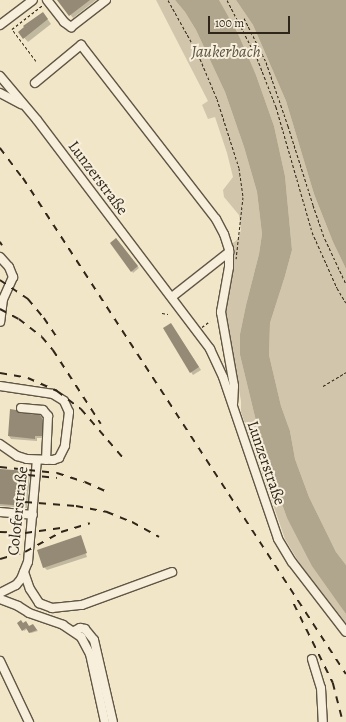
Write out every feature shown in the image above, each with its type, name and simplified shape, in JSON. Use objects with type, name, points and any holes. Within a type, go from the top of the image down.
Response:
[{"type":"street","points":[[0,25],[33,0]]},
{"type":"street","points":[[46,2],[64,22],[71,27],[106,0]]},
{"type":"street","points":[[35,83],[81,45],[216,219],[224,234],[229,249],[221,312],[234,386],[232,406]]},
{"type":"street","name":"Lunzerstraße","points":[[0,76],[25,106],[198,330],[214,355],[278,539],[292,562],[346,632]]},
{"type":"street","name":"Lunzerstraße","points":[[0,87],[16,96]]},
{"type":"street","points":[[0,93],[25,106]]},
{"type":"street","points":[[172,297],[229,249]]},
{"type":"street","points":[[0,256],[9,267],[13,276],[3,299],[0,322]]},
{"type":"street","points":[[0,386],[52,394],[59,397],[68,407],[68,419],[63,453],[59,458],[53,460],[42,460],[48,416],[43,410],[22,408]]},
{"type":"street","name":"Coloferstraße","points":[[0,444],[17,456],[42,460],[33,515],[30,549],[24,572],[16,585],[0,593]]},
{"type":"street","points":[[0,512],[33,515]]},
{"type":"street","points":[[24,572],[30,589],[39,603],[52,608],[82,605],[172,572]]},
{"type":"street","points":[[0,599],[18,606],[29,613],[63,625],[82,637],[90,654],[105,722]]},
{"type":"street","points":[[74,631],[80,628],[85,628],[94,640],[113,722]]},
{"type":"street","points":[[312,659],[321,688],[323,722]]},
{"type":"street","points":[[0,661],[28,722]]},
{"type":"path","points":[[168,0],[198,54],[214,93],[239,168],[243,197],[238,253],[234,265]]},
{"type":"path","points":[[227,0],[258,58],[280,122],[312,232],[337,288],[346,303]]},
{"type":"path","points":[[9,31],[46,2]]},
{"type":"path","points":[[244,18],[266,62],[325,239],[346,284]]},
{"type":"path","points":[[12,26],[36,61]]},
{"type":"path","points":[[162,313],[168,314]]},
{"type":"path","points":[[202,327],[210,321]]},
{"type":"path","points":[[323,386],[346,372]]},
{"type":"shaded area","points":[[156,0],[175,0],[185,12],[196,30],[225,92],[244,147],[257,192],[262,234],[259,254],[240,334],[240,355],[264,454],[287,518],[346,614],[346,623],[300,564],[285,539],[241,412],[241,401],[224,309],[233,243],[238,239],[241,230],[239,215],[224,197],[223,190],[233,177],[215,117],[208,119],[202,105],[208,101]]},
{"type":"shaded area","points":[[219,0],[236,0],[253,25],[286,101],[314,194],[333,242],[346,269],[346,565],[336,552],[309,497],[295,459],[290,431],[281,406],[269,355],[270,323],[292,250],[285,176],[274,126],[256,75]]},
{"type":"water","name":"Jaukerbach","points":[[175,0],[219,0],[238,34],[256,75],[274,126],[285,176],[292,250],[270,323],[269,355],[281,406],[290,431],[295,459],[309,497],[336,552],[346,565],[346,614],[312,566],[287,518],[264,454],[240,355],[240,334],[259,254],[262,234],[257,192],[244,147],[225,92],[196,30],[185,12]]},
{"type":"water","points":[[236,0],[346,0],[346,269],[333,242],[314,194],[286,101],[253,25]]},
{"type":"building","points":[[57,0],[90,0],[69,16]]},
{"type":"building","points":[[43,12],[48,19],[23,39],[18,32],[24,27],[23,26]]},
{"type":"building","points":[[116,238],[138,266],[131,272],[110,243]]},
{"type":"building","points":[[171,323],[199,367],[190,373],[163,328]]},
{"type":"building","points":[[10,409],[16,410],[20,413],[40,415],[42,418],[42,436],[35,436],[35,439],[8,436]]},
{"type":"building","points":[[0,469],[28,471],[25,506],[0,504]]},
{"type":"building","points":[[81,535],[87,553],[43,568],[37,550]]},
{"type":"building","points":[[21,620],[23,623],[26,621],[29,626],[33,624],[37,630],[29,633],[26,628],[22,631],[17,623]]},
{"type":"railway","points":[[0,148],[23,178],[346,674]]},
{"type":"railway","points":[[0,280],[28,299],[57,337]]},
{"type":"railway","points":[[0,309],[19,319],[42,337],[53,350],[101,424]]},
{"type":"railway","points":[[0,373],[28,378],[57,391],[81,409],[124,459]]},
{"type":"railway","points":[[0,467],[57,473],[85,482],[107,492]]},
{"type":"railway","points":[[28,475],[57,478]]},
{"type":"railway","points":[[25,502],[76,506],[107,512],[132,522],[159,537]]},
{"type":"railway","points":[[0,559],[25,552],[61,532],[90,523]]},
{"type":"railway","points":[[0,532],[25,533],[61,528]]},
{"type":"railway","points":[[294,604],[333,683],[343,722]]}]
